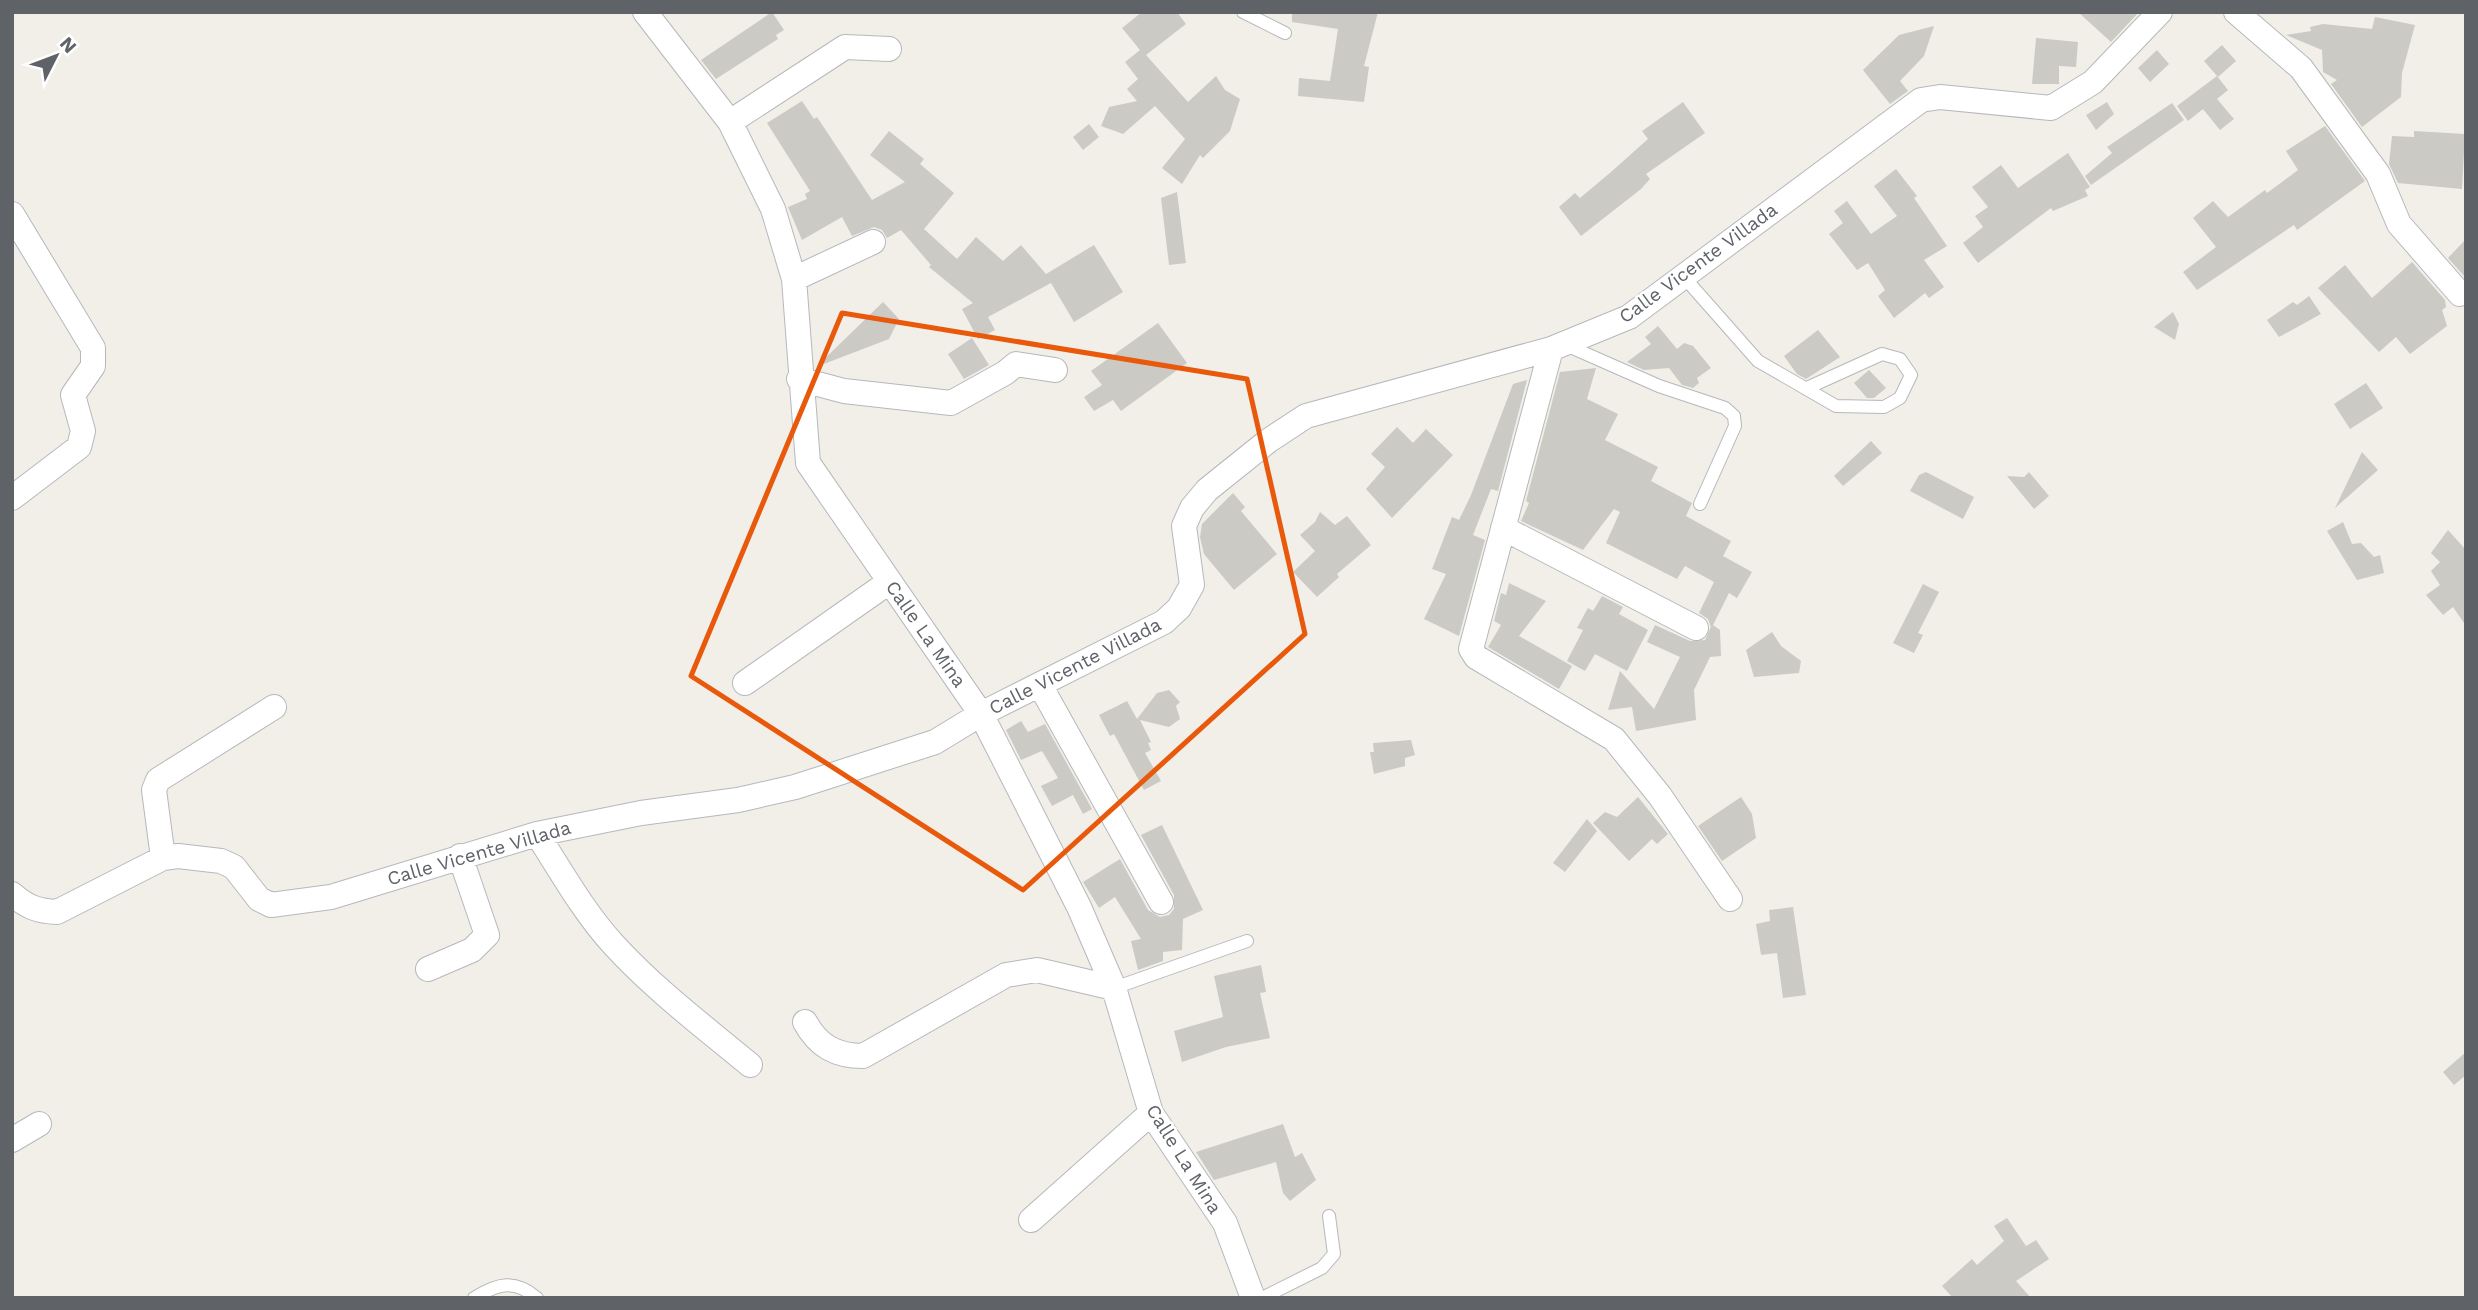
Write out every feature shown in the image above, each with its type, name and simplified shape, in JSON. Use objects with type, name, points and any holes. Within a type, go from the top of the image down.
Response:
[{"type":"street","name":"Calle La Mina","points":[[645,12],[730,122],[773,209],[794,279],[799,379],[808,463],[981,714],[1079,906],[1114,989],[1151,1112],[1225,1223],[1253,1298]]},
{"type":"street","name":"Calle Vicente Villada","points":[[12,894],[26,906],[57,912],[163,858],[178,856],[221,861],[234,867],[259,899],[281,905],[331,897],[537,834],[641,813],[738,800],[795,787],[935,742],[981,714],[1164,622],[1179,608],[1192,584],[1184,526],[1192,508],[1207,490],[1268,441],[1306,415],[1559,347],[1629,317],[1921,100],[1940,97],[2051,108],[2093,82],[2160,12]]},
{"type":"street","points":[[2236,12],[2257,27],[2301,68],[2378,174],[2399,224],[2460,295]]},
{"type":"street","points":[[730,122],[845,47],[890,49]]},
{"type":"street","points":[[12,214],[93,348],[93,366],[73,395],[83,430],[79,447],[12,498]]},
{"type":"street","points":[[794,279],[873,242]]},
{"type":"street","points":[[1559,347],[1503,528],[1473,640],[1473,654],[1614,738],[1660,796],[1730,899]]},
{"type":"street","points":[[799,379],[844,391],[946,403],[957,401],[1016,364],[1055,370]]},
{"type":"street","points":[[1503,528],[1696,628]]},
{"type":"street","points":[[745,683],[889,582]]},
{"type":"street","points":[[1040,685],[1161,902]]},
{"type":"street","points":[[163,858],[154,790],[158,780],[274,708]]},
{"type":"street","points":[[537,834],[584,908],[614,945],[689,1017],[750,1065]]},
{"type":"street","points":[[428,969],[472,950],[487,936],[460,856]]},
{"type":"street","points":[[805,1023],[814,1038],[829,1050],[846,1056],[863,1056],[1006,975],[1037,970],[1114,989]]},
{"type":"street","points":[[1031,1220],[1151,1112]]},
{"type":"street","points":[[12,1140],[39,1124]]},
{"type":"lane","points":[[1243,12],[1285,33]]},
{"type":"lane","points":[[1683,276],[1758,361],[1836,406],[1884,407],[1900,398],[1911,375],[1900,359],[1882,354],[1807,388]]},
{"type":"lane","points":[[1559,347],[1658,386],[1725,408],[1734,416],[1735,426],[1700,504]]},
{"type":"lane","points":[[1114,989],[1247,941]]},
{"type":"lane","points":[[1262,1298],[1322,1268],[1334,1254],[1329,1216]]},
{"type":"lane","points":[[474,1298],[495,1287],[513,1284],[522,1285],[537,1298]]},
{"type":"highlighted area","points":[[842,313],[1247,379],[1305,634],[1023,890],[691,676]]},
{"type":"building","points":[[772,12],[784,30],[776,35],[778,39],[716,79],[701,60]]},
{"type":"building","points":[[1142,12],[1177,12],[1186,24],[1146,55],[1188,102],[1216,76],[1225,90],[1240,99],[1230,131],[1203,158],[1200,155],[1182,184],[1162,168],[1185,139],[1155,106],[1123,134],[1101,126],[1109,107],[1137,101],[1127,89],[1138,79],[1125,62],[1140,50],[1122,28]]},
{"type":"building","points":[[1292,12],[1378,12],[1364,66],[1369,67],[1364,102],[1298,96],[1299,78],[1330,81],[1338,29],[1292,22]]},
{"type":"building","points":[[2078,12],[2139,12],[2111,42]]},
{"type":"building","points":[[2375,17],[2415,25],[2402,73],[2401,97],[2362,127],[2331,84],[2337,80],[2323,72],[2322,50],[2286,35],[2311,31],[2310,27],[2323,24],[2372,29]]},
{"type":"building","points":[[1934,26],[1924,56],[1900,81],[1908,91],[1890,104],[1863,70],[1899,35]]},
{"type":"building","points":[[2036,38],[2078,42],[2076,67],[2059,66],[2059,84],[2032,84]]},
{"type":"building","points":[[2222,45],[2236,61],[2218,77],[2204,61]]},
{"type":"building","points":[[2157,50],[2169,64],[2150,82],[2138,68]]},
{"type":"building","points":[[2217,76],[2228,90],[2217,99],[2234,119],[2220,130],[2203,109],[2188,121],[2177,106]]},
{"type":"building","points":[[802,101],[814,119],[817,117],[872,200],[905,182],[870,155],[889,131],[924,159],[920,164],[954,193],[924,229],[957,259],[976,237],[1003,261],[1021,245],[1046,274],[1094,245],[1123,292],[1074,322],[1051,283],[988,317],[995,330],[978,339],[962,309],[973,303],[929,267],[931,265],[901,230],[887,238],[882,230],[874,227],[852,236],[842,217],[802,240],[788,207],[807,199],[805,194],[810,191],[767,123]]},
{"type":"building","points":[[1683,102],[1705,133],[1646,174],[1650,179],[1641,189],[1581,236],[1559,207],[1575,193],[1580,198],[1611,172],[1648,139],[1642,131]]},
{"type":"building","points":[[2107,102],[2114,114],[2096,130],[2086,115]]},
{"type":"building","points":[[2172,103],[2184,120],[2091,185],[2085,176],[2112,153],[2107,147]]},
{"type":"building","points":[[1089,124],[1099,137],[1083,150],[1073,137]]},
{"type":"building","points":[[2325,126],[2365,181],[2297,230],[2294,225],[2197,290],[2183,272],[2216,247],[2193,218],[2213,201],[2228,217],[2265,190],[2267,193],[2298,170],[2286,151]]},
{"type":"building","points":[[2414,131],[2465,134],[2462,189],[2398,183],[2389,164],[2392,136],[2414,137]]},
{"type":"building","points":[[2068,153],[2090,187],[2085,190],[2088,196],[2053,211],[2051,208],[1978,263],[1963,243],[1983,227],[1975,216],[1988,207],[1972,187],[2001,165],[2018,188]]},
{"type":"building","points":[[1896,169],[1917,196],[1914,198],[1947,246],[1924,260],[1944,287],[1929,298],[1925,293],[1894,318],[1878,296],[1885,290],[1868,263],[1857,270],[1829,234],[1843,223],[1834,211],[1847,201],[1871,234],[1897,216],[1874,186]]},
{"type":"building","points":[[1177,192],[1186,263],[1169,265],[1161,198]]},
{"type":"building","points":[[2466,239],[2466,278],[2448,258]]},
{"type":"building","points":[[2412,262],[2445,300],[2446,307],[2442,310],[2447,326],[2410,354],[2396,337],[2379,352],[2318,288],[2345,265],[2372,298]]},
{"type":"building","points":[[2309,296],[2321,314],[2279,337],[2267,320],[2293,302],[2297,305]]},
{"type":"building","points":[[883,302],[899,319],[889,339],[816,367]]},
{"type":"building","points":[[2173,312],[2179,324],[2175,340],[2154,327]]},
{"type":"building","points":[[1158,323],[1187,363],[1121,411],[1113,400],[1094,411],[1084,397],[1102,385],[1091,371]]},
{"type":"building","points":[[1658,326],[1677,349],[1684,343],[1693,346],[1711,368],[1697,378],[1699,383],[1693,388],[1682,385],[1669,368],[1644,370],[1627,362],[1651,344],[1645,337]]},
{"type":"building","points":[[1818,330],[1840,357],[1806,379],[1797,374],[1784,356]]},
{"type":"building","points":[[972,338],[989,365],[964,379],[948,354]]},
{"type":"building","points":[[1596,368],[1587,399],[1618,414],[1605,440],[1658,467],[1651,481],[1692,503],[1686,516],[1731,541],[1723,556],[1752,572],[1737,598],[1729,593],[1713,625],[1720,630],[1721,656],[1710,657],[1694,690],[1696,720],[1636,731],[1632,707],[1608,710],[1620,671],[1654,709],[1680,657],[1647,642],[1655,625],[1690,641],[1705,640],[1711,627],[1708,619],[1699,613],[1714,582],[1685,566],[1677,579],[1606,543],[1620,512],[1614,509],[1583,550],[1521,521],[1529,503],[1526,501],[1560,372]]},
{"type":"building","points":[[1869,370],[1886,388],[1874,398],[1867,398],[1854,383]]},
{"type":"building","points":[[1527,380],[1498,491],[1491,489],[1473,535],[1485,540],[1459,636],[1424,619],[1446,574],[1432,569],[1452,517],[1459,520],[1471,495],[1513,384]]},
{"type":"building","points":[[2366,383],[2383,408],[2350,429],[2334,404]]},
{"type":"building","points":[[1397,427],[1413,443],[1426,429],[1453,455],[1392,518],[1366,489],[1385,467],[1371,454]]},
{"type":"building","points":[[1871,441],[1882,453],[1843,486],[1834,476]]},
{"type":"building","points":[[2362,452],[2378,470],[2335,508]]},
{"type":"building","points":[[1926,472],[1974,497],[1963,519],[1910,491],[1919,475]]},
{"type":"building","points":[[2029,472],[2049,496],[2034,509],[2007,476],[2024,477]]},
{"type":"building","points":[[1233,493],[1245,507],[1241,511],[1277,554],[1234,590],[1204,554],[1200,537],[1202,524]]},
{"type":"building","points":[[1320,512],[1335,525],[1347,516],[1371,545],[1337,574],[1339,577],[1317,597],[1293,572],[1315,551],[1300,535],[1315,522]]},
{"type":"building","points":[[2343,522],[2352,544],[2361,543],[2374,557],[2380,555],[2384,573],[2357,580],[2327,531]]},
{"type":"building","points":[[2448,530],[2466,550],[2466,626],[2453,607],[2443,615],[2426,595],[2440,585],[2431,571],[2440,562],[2431,553]]},
{"type":"building","points":[[1509,583],[1546,601],[1519,636],[1572,666],[1559,689],[1488,647],[1501,625],[1494,621],[1501,593],[1506,595]]},
{"type":"building","points":[[1923,584],[1939,592],[1918,633],[1923,635],[1914,653],[1893,643]]},
{"type":"building","points":[[1602,596],[1623,607],[1619,614],[1648,630],[1627,671],[1595,654],[1585,671],[1567,661],[1583,630],[1577,628],[1588,608],[1593,611]]},
{"type":"building","points":[[1772,632],[1781,646],[1801,661],[1799,673],[1754,677],[1746,650]]},
{"type":"building","points":[[1169,690],[1180,702],[1176,706],[1180,719],[1169,727],[1140,720],[1151,742],[1148,743],[1151,750],[1145,753],[1161,781],[1144,790],[1114,734],[1110,736],[1099,715],[1127,701],[1137,719],[1157,693]]},
{"type":"building","points":[[1021,721],[1028,732],[1045,724],[1092,809],[1083,814],[1073,795],[1052,806],[1041,786],[1058,778],[1042,751],[1021,760],[1006,730]]},
{"type":"building","points":[[1411,740],[1415,755],[1405,758],[1405,766],[1374,774],[1370,752],[1374,752],[1373,743]]},
{"type":"building","points":[[1638,797],[1668,834],[1657,844],[1652,839],[1629,861],[1593,823],[1605,812],[1617,817]]},
{"type":"building","points":[[1741,797],[1752,814],[1756,838],[1722,861],[1698,826]]},
{"type":"building","points":[[1587,819],[1597,831],[1565,872],[1553,863]]},
{"type":"building","points":[[1162,825],[1203,910],[1183,919],[1182,950],[1163,952],[1163,961],[1138,970],[1131,941],[1141,939],[1115,897],[1099,908],[1083,882],[1120,859],[1148,910],[1160,917],[1169,915],[1174,909],[1174,895],[1141,835]]},
{"type":"building","points":[[1793,907],[1806,995],[1783,998],[1777,953],[1761,955],[1756,924],[1770,921],[1769,910]]},
{"type":"building","points":[[1261,965],[1266,992],[1260,993],[1270,1038],[1226,1047],[1182,1062],[1174,1031],[1223,1017],[1214,976]]},
{"type":"building","points":[[2466,1052],[2466,1075],[2454,1085],[2443,1072]]},
{"type":"building","points":[[1283,1124],[1295,1157],[1302,1153],[1316,1180],[1290,1201],[1283,1193],[1276,1162],[1214,1180],[1196,1152]]},
{"type":"building","points":[[2007,1218],[2026,1246],[2036,1240],[2049,1259],[2016,1281],[2031,1298],[1953,1298],[1942,1286],[1972,1259],[1977,1265],[2004,1241],[1994,1226]]}]
